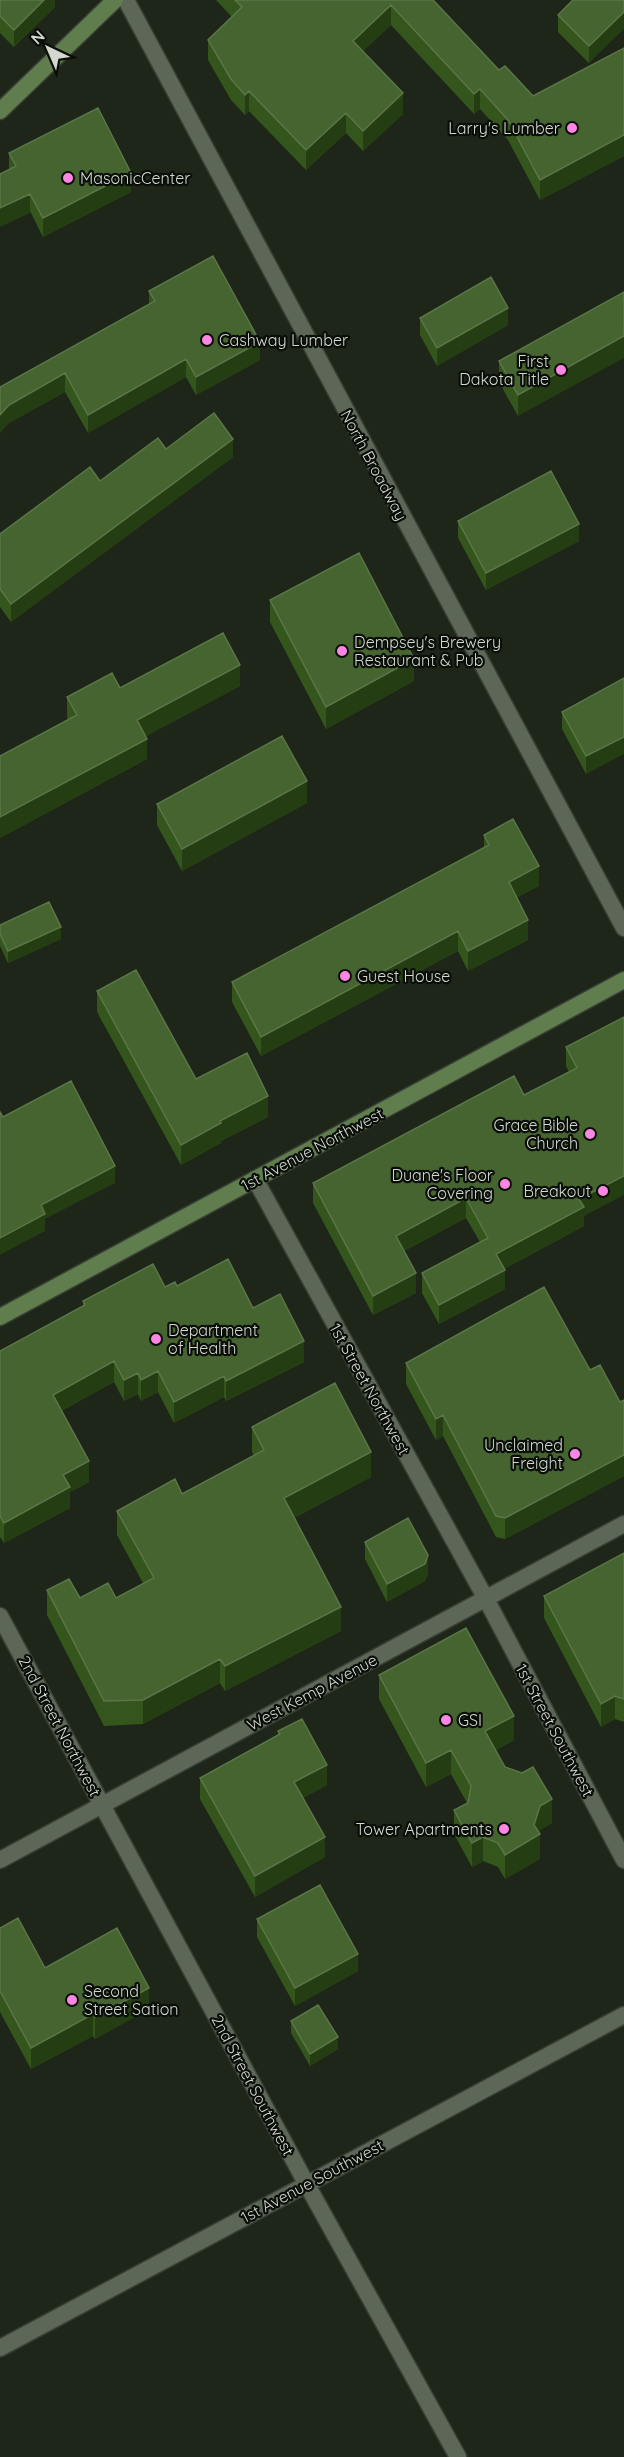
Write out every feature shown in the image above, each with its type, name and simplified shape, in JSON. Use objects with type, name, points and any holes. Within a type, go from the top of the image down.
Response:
[{"type":"main road","points":[[0,111],[115,0]]},
{"type":"main road","name":"1st Avenue Northwest","points":[[0,1317],[624,980]]},
{"type":"street","name":"North Broadway","points":[[126,0],[624,928]]},
{"type":"street","name":"1st Street Northwest","points":[[255,1179],[486,1599]]},
{"type":"street","name":"West Kemp Avenue","points":[[0,1860],[624,1524]]},
{"type":"street","name":"1st Street Southwest","points":[[486,1599],[624,1860]]},
{"type":"street","name":"2nd Street Northwest","points":[[0,1616],[102,1805]]},
{"type":"street","name":"2nd Street Southwest","points":[[102,1805],[306,2183],[458,2457]]},
{"type":"street","name":"1st Avenue Southwest","points":[[0,2348],[624,2015]]},
{"type":"building","points":[[0,0],[44,0],[14,30],[0,16]]},
{"type":"building","points":[[235,0],[433,0],[499,70],[505,66],[533,96],[624,48],[624,135],[540,180],[508,120],[480,89],[474,94],[391,5],[353,41],[403,93],[363,131],[346,113],[306,150],[249,91],[245,95],[231,79],[208,40],[242,7]]},
{"type":"building","points":[[573,0],[624,0],[624,12],[589,46],[558,15]]},
{"type":"building","name":"MasonicCenter","points":[[98,108],[131,173],[43,218],[30,194],[0,208],[0,174],[16,166],[9,153]]},
{"type":"building","points":[[213,256],[260,342],[196,377],[186,359],[88,415],[65,373],[9,405],[0,415],[0,387],[155,301],[149,291]]},
{"type":"building","points":[[491,277],[508,308],[437,348],[420,318]]},
{"type":"building","points":[[624,292],[624,336],[518,395],[499,361]]},
{"type":"building","points":[[214,413],[233,439],[11,604],[0,589],[0,534],[90,467],[100,481],[158,438],[166,449]]},
{"type":"building","points":[[551,471],[579,524],[486,573],[458,521]]},
{"type":"building","name":"Dempsey's Brewery Restaurant & Pub","points":[[359,553],[414,659],[326,707],[270,600]]},
{"type":"building","points":[[223,633],[240,665],[137,720],[147,739],[0,817],[0,756],[77,715],[67,697],[112,673],[120,688]]},
{"type":"building","points":[[624,678],[624,737],[586,756],[562,712]]},
{"type":"building","points":[[282,736],[307,781],[182,849],[157,804]]},
{"type":"building","points":[[513,819],[539,866],[509,882],[528,920],[468,951],[458,931],[261,1037],[232,982],[489,845],[484,835]]},
{"type":"building","points":[[49,902],[61,927],[8,951],[0,934],[0,925]]},
{"type":"building","points":[[136,970],[196,1079],[247,1053],[268,1096],[181,1145],[97,991]]},
{"type":"building","points":[[624,1017],[624,1176],[579,1199],[584,1207],[496,1254],[505,1270],[439,1305],[422,1273],[488,1238],[466,1198],[396,1236],[416,1273],[373,1296],[313,1183],[514,1076],[524,1095],[577,1068],[566,1047]]},
{"type":"building","points":[[71,1081],[115,1166],[41,1205],[45,1214],[0,1238],[0,1112],[3,1117]]},
{"type":"building","points":[[228,1259],[253,1308],[280,1294],[304,1341],[226,1381],[224,1376],[174,1402],[158,1371],[141,1380],[138,1373],[124,1380],[114,1361],[53,1395],[89,1461],[63,1475],[70,1487],[4,1523],[0,1516],[0,1351],[85,1305],[83,1301],[153,1264],[165,1287],[175,1282],[177,1286]]},
{"type":"building","points":[[544,1287],[590,1370],[600,1365],[620,1402],[624,1400],[624,1455],[505,1518],[496,1516],[443,1415],[436,1419],[406,1363]]},
{"type":"building","points":[[335,1383],[371,1452],[284,1498],[341,1607],[225,1666],[220,1659],[143,1700],[104,1701],[47,1590],[69,1579],[80,1598],[108,1583],[116,1598],[154,1578],[117,1511],[175,1479],[182,1494],[264,1450],[252,1427]]},
{"type":"building","points":[[408,1518],[428,1555],[425,1564],[387,1584],[365,1542]]},
{"type":"building","points":[[624,1553],[624,1699],[615,1696],[601,1704],[544,1596]]},
{"type":"building","points":[[466,1628],[514,1716],[485,1731],[505,1767],[522,1773],[533,1767],[552,1799],[540,1806],[534,1825],[540,1834],[505,1855],[498,1843],[483,1837],[472,1843],[454,1810],[468,1803],[471,1786],[451,1750],[426,1763],[379,1675]]},
{"type":"building","points":[[302,1719],[327,1765],[294,1782],[325,1837],[255,1876],[200,1778],[280,1734],[278,1731]]},
{"type":"building","points":[[320,1885],[358,1954],[295,1988],[257,1919]]},
{"type":"building","name":"Second Street Sation","points":[[18,1918],[45,1968],[117,1928],[149,1988],[95,2017],[93,2014],[31,2048],[0,1991],[0,1928]]},
{"type":"building","points":[[318,2005],[338,2037],[310,2054],[291,2021]]},
{"type":"place","name":"Larry's Lumber","points":[[572,128]]},
{"type":"place","name":"MasonicCenter","points":[[68,178]]},
{"type":"place","name":"Cashway Lumber","points":[[207,340]]},
{"type":"place","name":"First Dakota Title","points":[[561,370]]},
{"type":"place","name":"Dempsey's Brewery Restaurant & Pub","points":[[342,651]]},
{"type":"place","name":"Guest House","points":[[345,976]]},
{"type":"place","name":"Grace Bible Church","points":[[590,1134]]},
{"type":"place","name":"Duane's Floor Covering","points":[[505,1184]]},
{"type":"place","name":"Breakout","points":[[603,1191]]},
{"type":"place","name":"Department of Health","points":[[156,1339]]},
{"type":"place","name":"Unclaimed Freight","points":[[575,1454]]},
{"type":"place","name":"GSI","points":[[446,1720]]},
{"type":"place","name":"Tower Apartments","points":[[504,1829]]},
{"type":"place","name":"Second Street Sation","points":[[72,2000]]}]
